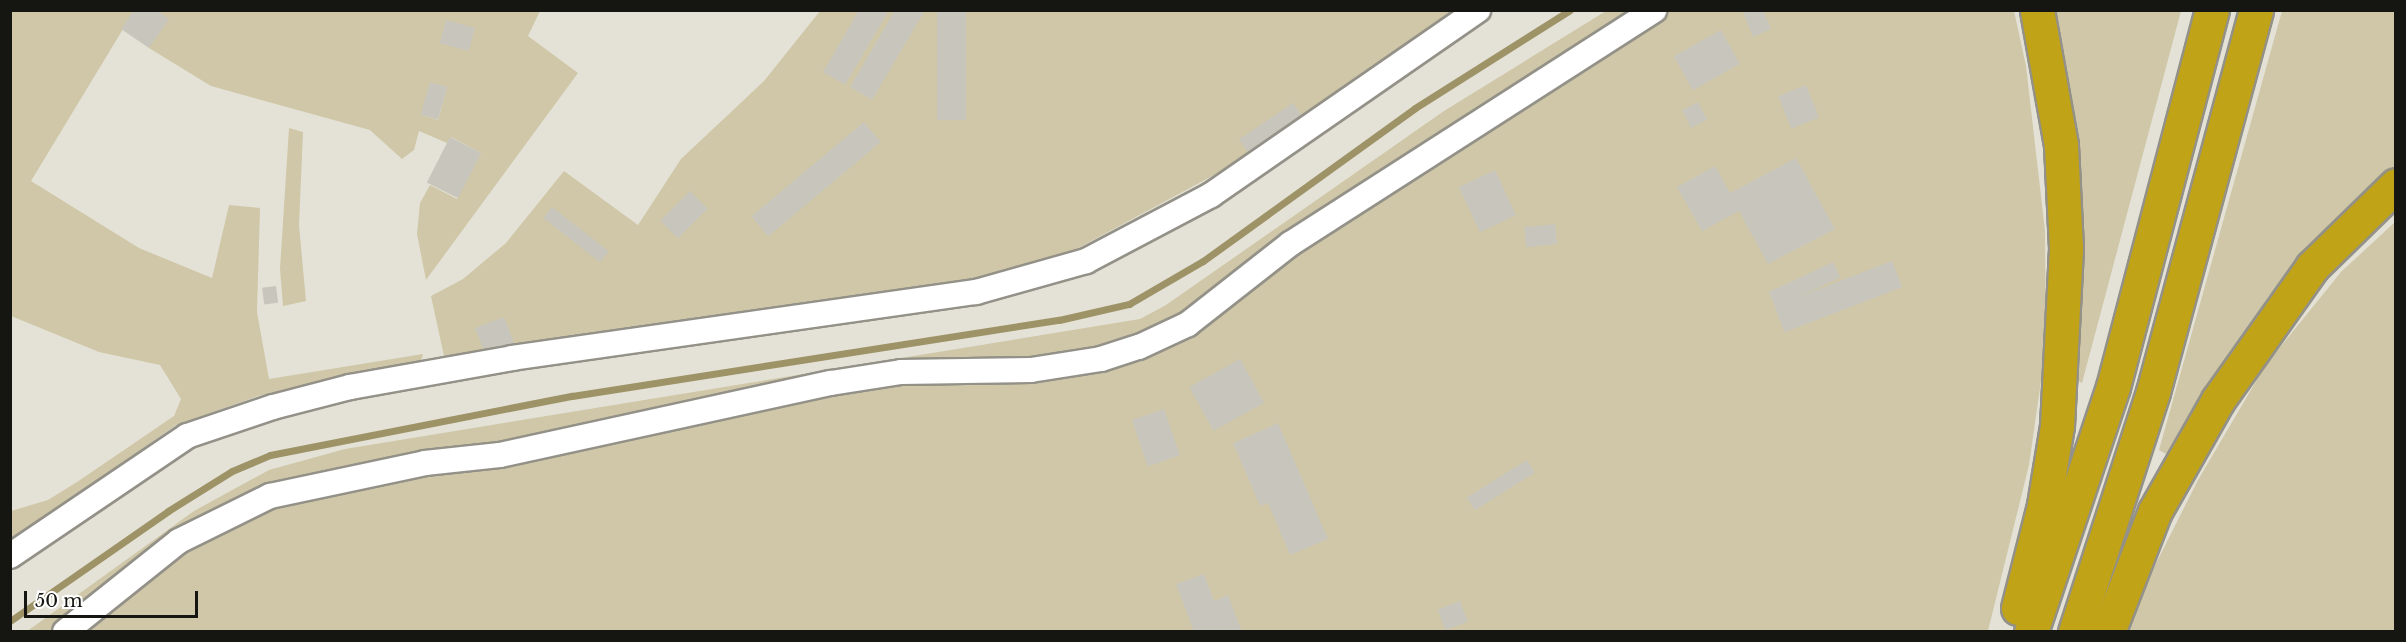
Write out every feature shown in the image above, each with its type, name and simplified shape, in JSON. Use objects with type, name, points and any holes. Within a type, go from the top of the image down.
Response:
[{"type":"highway","points":[[2012,632],[2044,505],[2062,382],[2066,248],[2061,145],[2037,10]]},
{"type":"highway","points":[[2031,632],[2113,387],[2212,10]]},
{"type":"highway","points":[[2075,632],[2153,392],[2256,10]]},
{"type":"highway","points":[[2108,632],[2155,511],[2218,400],[2312,267],[2396,185]]},
{"type":"street","points":[[10,556],[187,436],[273,407],[350,387],[512,358],[976,292],[1086,261],[1211,195],[1478,10]]},
{"type":"street","points":[[65,632],[179,541],[270,496],[425,463],[500,455],[831,383],[901,372],[1031,370],[1101,359],[1149,343],[1188,324],[1290,244],[1654,10]]},
{"type":"shaded area","points":[[11,11],[134,11],[31,181],[139,248],[212,278],[229,205],[260,208],[257,312],[269,379],[423,354],[421,361],[258,396],[176,425],[11,541],[11,511],[48,500],[77,482],[174,416],[181,399],[160,365],[99,352],[11,316]]},
{"type":"shaded area","points":[[157,11],[540,11],[528,36],[578,73],[426,280],[417,234],[420,203],[430,185],[457,199],[481,153],[451,137],[447,143],[419,131],[414,150],[402,159],[370,130],[211,86],[149,48]],"holes":[[[430,83],[447,87],[438,120],[422,115]]]},
{"type":"shaded area","points":[[820,11],[1459,11],[1242,160],[1069,253],[955,283],[444,356],[431,296],[463,279],[506,243],[564,171],[638,225],[681,159],[764,81]]},
{"type":"shaded area","points":[[1606,11],[2014,11],[2026,66],[2045,231],[2046,346],[2029,465],[1988,631],[26,632],[194,511],[269,470],[345,449],[1140,319],[1166,305],[1444,111]]},
{"type":"shaded area","points":[[2055,11],[2181,11],[2082,383],[2077,380],[2079,161]]},
{"type":"shaded area","points":[[2282,11],[2395,11],[2395,167],[2345,210],[2268,297],[2168,455],[2159,450]]},
{"type":"shaded area","points":[[289,128],[303,132],[299,225],[306,301],[283,306],[280,269]]},
{"type":"shaded area","points":[[2395,222],[2395,631],[2128,632],[2137,601],[2198,480],[2265,366],[2341,272]]},
{"type":"building","points":[[134,10],[157,10],[169,19],[149,48],[121,29]]},
{"type":"building","points":[[859,10],[889,10],[845,85],[823,72]]},
{"type":"building","points":[[895,10],[925,10],[872,100],[850,87]]},
{"type":"building","points":[[937,10],[966,10],[966,120],[937,120]]},
{"type":"building","points":[[1742,10],[1763,10],[1771,29],[1753,37]]},
{"type":"building","points":[[446,20],[475,28],[469,51],[440,43]]},
{"type":"building","points":[[1721,30],[1740,64],[1693,90],[1674,56]]},
{"type":"building","points":[[430,82],[447,87],[438,120],[421,115]]},
{"type":"building","points":[[1806,85],[1819,117],[1791,129],[1778,96]]},
{"type":"building","points":[[1698,102],[1707,120],[1691,128],[1682,110]]},
{"type":"building","points":[[1293,103],[1303,118],[1249,154],[1239,139]]},
{"type":"building","points":[[864,122],[881,142],[768,236],[751,216]]},
{"type":"building","points":[[450,137],[481,153],[458,198],[427,182]]},
{"type":"building","points":[[1796,158],[1835,229],[1768,264],[1739,211],[1702,231],[1677,187],[1715,166],[1730,193]]},
{"type":"building","points":[[1495,170],[1516,215],[1480,232],[1459,187]]},
{"type":"building","points":[[690,191],[708,209],[678,238],[660,221]]},
{"type":"building","points":[[552,207],[609,251],[600,262],[543,218]]},
{"type":"building","points":[[1555,224],[1557,244],[1526,247],[1524,227]]},
{"type":"building","points":[[1892,261],[1902,287],[1784,332],[1774,306]]},
{"type":"building","points":[[1833,262],[1840,277],[1776,307],[1769,292]]},
{"type":"building","points":[[276,286],[278,303],[264,305],[262,288]]},
{"type":"building","points":[[504,317],[515,345],[486,356],[475,328]]},
{"type":"building","points":[[1240,359],[1264,403],[1214,431],[1189,387]]},
{"type":"building","points":[[1164,409],[1180,455],[1148,466],[1132,420]]},
{"type":"building","points":[[1278,423],[1328,539],[1290,555],[1268,503],[1260,506],[1233,443]]},
{"type":"building","points":[[1527,460],[1535,473],[1475,510],[1467,498]]},
{"type":"building","points":[[1204,574],[1214,601],[1228,595],[1242,632],[1194,632],[1176,584]]},
{"type":"building","points":[[1460,601],[1468,622],[1445,630],[1438,610]]},
{"type":"waterway","points":[[10,621],[168,511],[232,471],[270,455],[572,396],[1059,320],[1129,304],[1203,261],[1415,108],[1570,10]]}]
